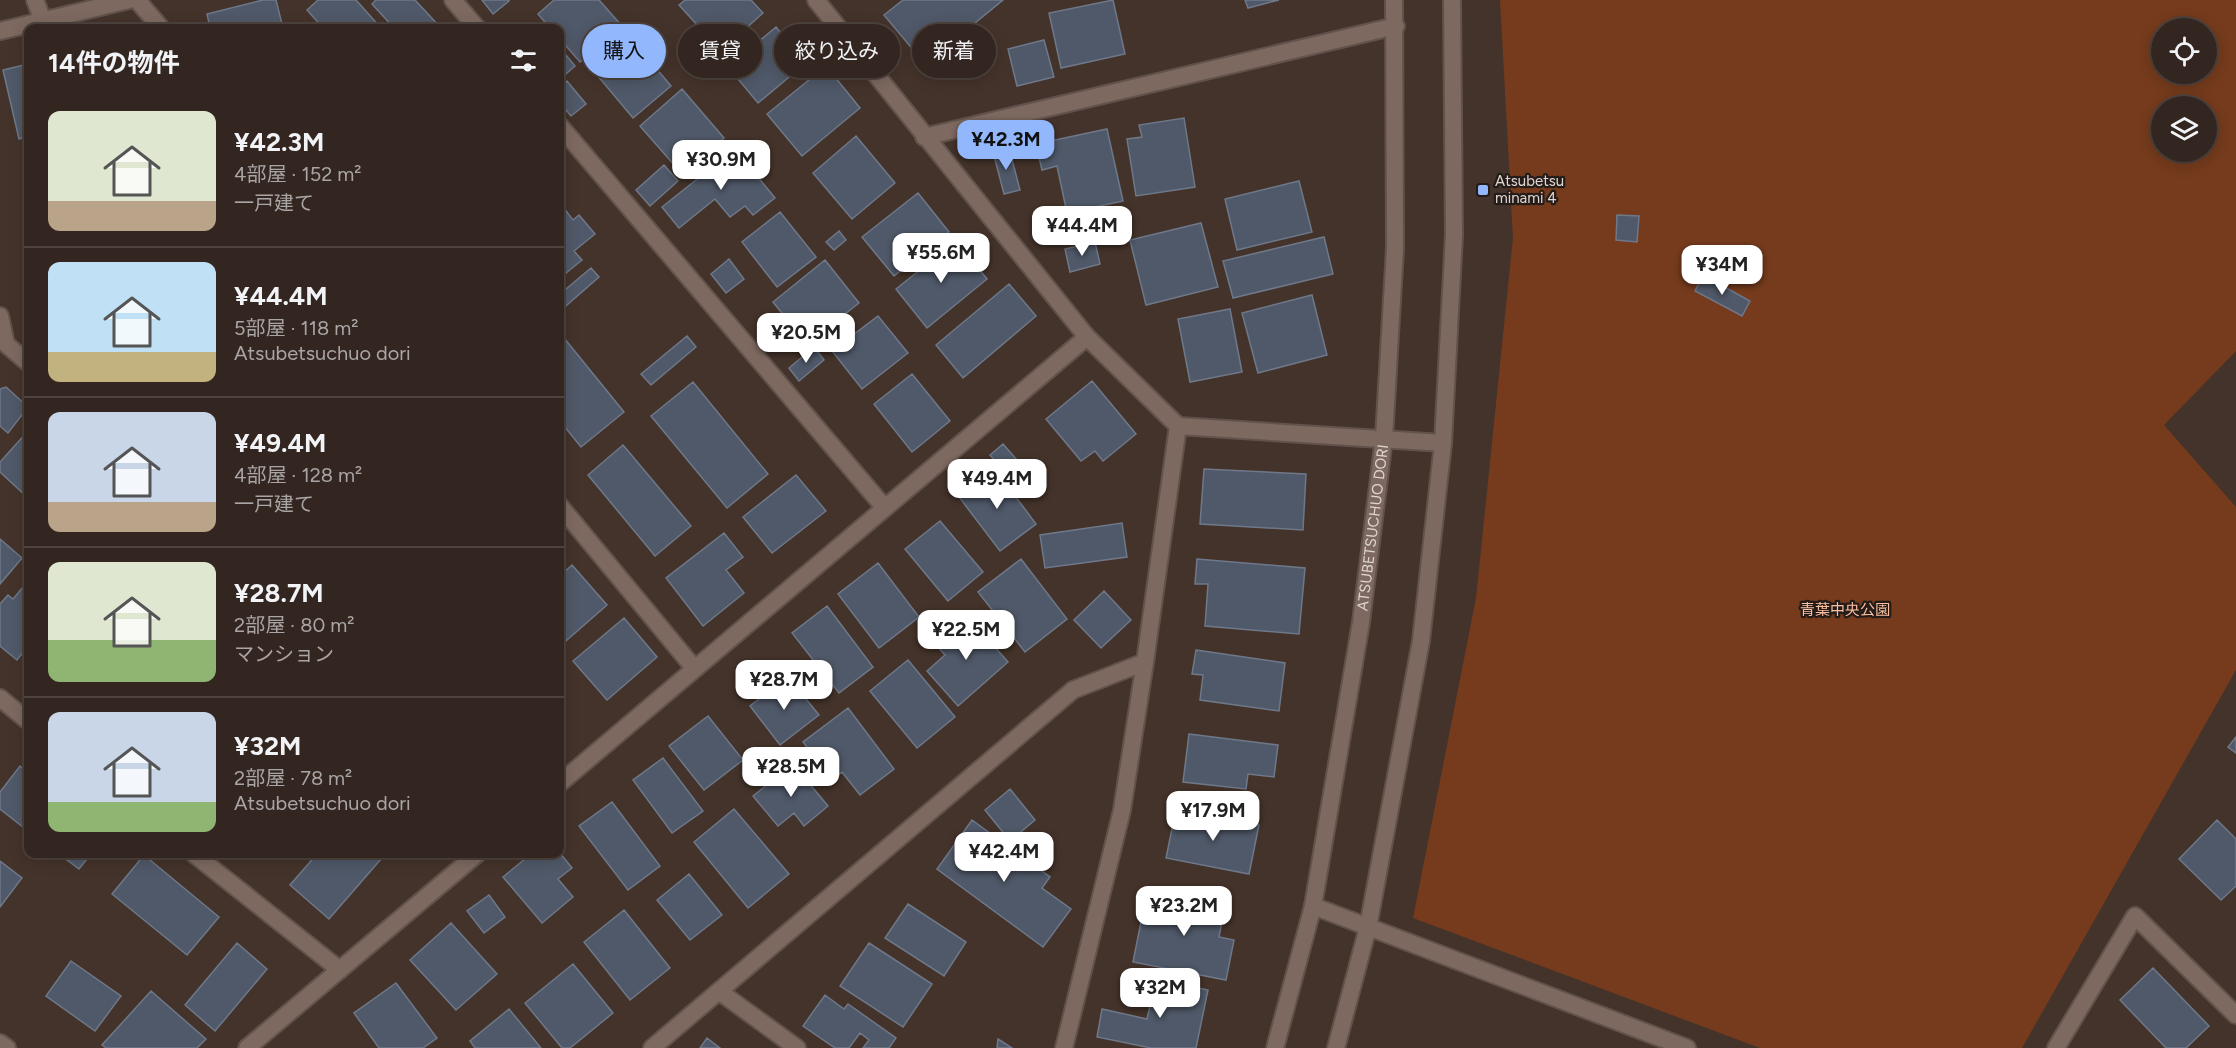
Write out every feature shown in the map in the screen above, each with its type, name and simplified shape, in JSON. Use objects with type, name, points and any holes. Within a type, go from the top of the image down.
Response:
[{"type":"street","points":[[34,0],[43,21]]},
{"type":"street","points":[[31,24],[129,0]]},
{"type":"street","points":[[137,0],[158,24]]},
{"type":"street","points":[[453,0],[474,24]]},
{"type":"street","points":[[816,0],[1087,337],[1178,426],[1443,443]]},
{"type":"street","name":"ATSUBETSUCHUO DORI","points":[[1275,1048],[1313,906],[1361,622],[1384,438],[1395,248],[1396,26],[1394,0]]},
{"type":"street","points":[[1336,1048],[1368,927],[1421,641],[1443,443],[1454,235],[1452,0]]},
{"type":"street","points":[[0,32],[24,26]]},
{"type":"street","points":[[924,137],[1396,26]]},
{"type":"street","points":[[564,131],[884,507]]},
{"type":"street","points":[[0,316],[6,344],[24,360]]},
{"type":"street","points":[[564,780],[1087,337]]},
{"type":"street","points":[[1064,1048],[1122,810],[1178,426]]},
{"type":"street","points":[[564,511],[694,668]]},
{"type":"street","points":[[652,1048],[1073,690],[1145,662]]},
{"type":"street","points":[[0,698],[24,718]]},
{"type":"street","points":[[199,858],[340,970]]},
{"type":"street","points":[[247,1048],[472,858]]},
{"type":"street","points":[[1313,906],[1687,1048]]},
{"type":"street","points":[[2056,1048],[2135,916],[2236,1015]]},
{"type":"street","points":[[720,992],[797,1048]]},
{"type":"street","points":[[0,1043],[7,1048]]},
{"type":"green space","name":"青葉中央公園","points":[[1500,0],[2236,0],[2236,351],[2164,425],[2236,507],[2236,670],[2022,1048],[1760,1048],[1413,918],[1476,598],[1513,238]]},
{"type":"building","points":[[263,0],[276,0],[282,24],[209,24],[207,14]]},
{"type":"building","points":[[318,0],[356,0],[377,24],[319,24],[307,10]]},
{"type":"building","points":[[376,0],[415,0],[437,24],[390,24],[372,4]]},
{"type":"building","points":[[482,0],[509,0],[509,1],[493,14]]},
{"type":"building","points":[[554,0],[599,0],[620,24],[582,24],[582,60],[580,62],[564,44],[564,24],[547,24],[538,14]]},
{"type":"building","points":[[685,0],[751,0],[763,13],[751,24],[696,24],[679,5]]},
{"type":"building","points":[[903,0],[1003,0],[974,24],[912,24],[912,48],[900,34],[900,24],[892,24],[884,15]]},
{"type":"building","points":[[1113,0],[1125,54],[1061,68],[1049,13]]},
{"type":"building","points":[[1245,0],[1279,0],[1248,8]]},
{"type":"building","points":[[774,29],[774,78],[788,78],[758,103],[737,78],[762,78],[762,39]]},
{"type":"building","points":[[1044,40],[1054,77],[1017,86],[1008,49]]},
{"type":"building","points":[[564,55],[575,66],[564,76]]},
{"type":"building","points":[[24,65],[24,137],[19,139],[3,70]]},
{"type":"building","points":[[600,78],[664,78],[671,86],[633,118]]},
{"type":"building","points":[[811,78],[836,78],[860,108],[802,156],[767,114]]},
{"type":"building","points":[[567,81],[586,104],[571,116],[564,108],[564,84]]},
{"type":"building","points":[[682,89],[724,138],[682,174],[640,126]]},
{"type":"building","points":[[1184,118],[1195,187],[1136,196],[1127,139],[1142,137],[1139,125]]},
{"type":"building","points":[[1107,129],[1123,201],[1067,213],[1057,166],[1042,170],[1036,144]]},
{"type":"building","points":[[856,136],[895,183],[852,219],[813,173]]},
{"type":"building","points":[[1009,148],[1020,190],[1004,194],[993,152]]},
{"type":"building","points":[[735,149],[775,198],[753,215],[745,206],[730,217],[715,199],[679,228],[662,207]]},
{"type":"building","points":[[664,165],[678,181],[650,206],[636,190]]},
{"type":"building","points":[[1299,181],[1312,232],[1237,250],[1225,199]]},
{"type":"building","points":[[918,193],[949,232],[894,276],[862,237]]},
{"type":"building","points":[[564,208],[573,220],[579,215],[595,234],[574,251],[582,260],[564,275]]},
{"type":"building","points":[[780,212],[816,257],[777,287],[742,242]]},
{"type":"building","points":[[1617,215],[1639,216],[1637,242],[1616,240]]},
{"type":"building","points":[[1201,223],[1218,287],[1146,305],[1130,240]]},
{"type":"building","points":[[839,231],[846,240],[834,250],[826,242]]},
{"type":"building","points":[[1324,237],[1333,274],[1233,298],[1223,261]]},
{"type":"building","points":[[956,241],[987,279],[927,328],[896,289]]},
{"type":"building","points":[[1095,242],[1100,264],[1070,272],[1065,249]]},
{"type":"building","points":[[729,259],[744,279],[726,293],[711,274]]},
{"type":"building","points":[[825,260],[859,303],[807,344],[773,302]]},
{"type":"building","points":[[591,268],[599,277],[564,308],[564,291]]},
{"type":"building","points":[[1703,275],[1750,301],[1742,316],[1695,291]]},
{"type":"building","points":[[1009,284],[1036,316],[963,378],[936,345]]},
{"type":"building","points":[[1312,295],[1327,355],[1258,373],[1242,313]]},
{"type":"building","points":[[1230,309],[1242,372],[1190,382],[1178,319]]},
{"type":"building","points":[[878,316],[908,353],[862,389],[832,351]]},
{"type":"building","points":[[687,336],[696,347],[651,385],[641,374]]},
{"type":"building","points":[[564,338],[624,412],[581,447],[564,426]]},
{"type":"building","points":[[814,347],[824,360],[799,381],[789,368]]},
{"type":"building","points":[[912,374],[950,421],[912,452],[874,404]]},
{"type":"building","points":[[1092,381],[1136,434],[1103,461],[1095,451],[1081,461],[1046,419]]},
{"type":"building","points":[[693,382],[768,474],[727,508],[651,416]]},
{"type":"building","points":[[6,387],[24,403],[24,412],[8,433],[0,426],[0,389]]},
{"type":"building","points":[[24,435],[24,494],[0,472],[0,462]]},
{"type":"building","points":[[1003,444],[1030,475],[1018,486],[990,455]]},
{"type":"building","points":[[623,445],[691,526],[655,556],[588,475]]},
{"type":"building","points":[[995,469],[1036,524],[1000,551],[959,497]]},
{"type":"building","points":[[1204,469],[1306,474],[1303,530],[1200,524]]},
{"type":"building","points":[[796,475],[826,511],[772,553],[743,517]]},
{"type":"building","points":[[940,521],[983,572],[948,601],[905,549]]},
{"type":"building","points":[[1122,523],[1127,557],[1045,568],[1040,535]]},
{"type":"building","points":[[724,533],[743,557],[726,570],[744,593],[703,626],[666,578]]},
{"type":"building","points":[[0,539],[22,558],[0,584]]},
{"type":"building","points":[[1021,559],[1067,619],[1025,652],[978,592]]},
{"type":"building","points":[[1197,559],[1305,568],[1299,634],[1205,626],[1208,584],[1195,584]]},
{"type":"building","points":[[878,563],[919,617],[879,648],[838,594]]},
{"type":"building","points":[[572,565],[607,605],[564,643],[564,572]]},
{"type":"building","points":[[24,586],[24,651],[17,660],[0,646],[0,604],[8,595],[13,599]]},
{"type":"building","points":[[1104,591],[1131,620],[1101,648],[1074,620]]},
{"type":"building","points":[[827,606],[873,667],[839,693],[792,633]]},
{"type":"building","points":[[967,616],[1008,662],[958,706],[927,671],[945,655],[935,644]]},
{"type":"building","points":[[624,618],[657,657],[607,700],[573,661]]},
{"type":"building","points":[[1196,650],[1285,663],[1279,711],[1200,700],[1203,675],[1192,674]]},
{"type":"building","points":[[908,660],[955,717],[917,748],[870,691]]},
{"type":"building","points":[[788,677],[819,715],[780,745],[750,706]]},
{"type":"building","points":[[848,708],[894,769],[860,795],[842,772],[832,780],[803,742]]},
{"type":"building","points":[[708,716],[743,760],[704,790],[669,746]]},
{"type":"building","points":[[1189,734],[1278,745],[1274,777],[1248,774],[1246,789],[1183,782]]},
{"type":"building","points":[[2236,737],[2236,753],[2228,747]]},
{"type":"building","points":[[663,758],[703,811],[672,833],[633,780]]},
{"type":"building","points":[[793,764],[828,806],[804,826],[794,813],[778,826],[753,796]]},
{"type":"building","points":[[20,766],[24,769],[24,828],[0,809],[0,792]]},
{"type":"building","points":[[1010,789],[1035,820],[1010,841],[985,810]]},
{"type":"building","points":[[612,802],[660,866],[628,890],[579,826]]},
{"type":"building","points":[[734,809],[789,874],[748,908],[694,842]]},
{"type":"building","points":[[1176,809],[1259,825],[1249,874],[1166,858]]},
{"type":"building","points":[[972,820],[1050,877],[1042,888],[1071,909],[1043,947],[937,869]]},
{"type":"building","points":[[2217,820],[2236,839],[2236,886],[2221,900],[2179,859]]},
{"type":"building","points":[[64,858],[88,858],[79,869]]},
{"type":"building","points":[[142,858],[148,858],[219,917],[187,955],[112,894]]},
{"type":"building","points":[[314,858],[381,859],[329,919],[290,885]]},
{"type":"building","points":[[526,858],[564,858],[572,868],[558,879],[573,897],[542,923],[503,877]]},
{"type":"building","points":[[0,861],[22,878],[0,907]]},
{"type":"building","points":[[689,874],[722,915],[690,940],[657,900]]},
{"type":"building","points":[[489,895],[505,917],[484,933],[467,911]]},
{"type":"building","points":[[1175,896],[1225,905],[1219,937],[1234,940],[1226,980],[1133,962],[1146,897],[1174,903]]},
{"type":"building","points":[[908,904],[966,942],[944,976],[885,938]]},
{"type":"building","points":[[624,910],[670,968],[630,1000],[584,942]]},
{"type":"building","points":[[451,923],[497,974],[456,1010],[410,960]]},
{"type":"building","points":[[237,943],[267,969],[215,1031],[185,1005]]},
{"type":"building","points":[[869,943],[932,984],[903,1027],[840,986]]},
{"type":"building","points":[[71,961],[121,996],[95,1031],[46,996]]},
{"type":"building","points":[[573,964],[613,1013],[570,1048],[562,1048],[525,1003]]},
{"type":"building","points":[[2153,968],[2209,1026],[2186,1048],[2166,1048],[2120,1000]]},
{"type":"building","points":[[1156,979],[1208,990],[1196,1048],[1151,1048],[1097,1037],[1102,1009],[1147,1019]]},
{"type":"building","points":[[396,983],[437,1038],[423,1048],[379,1048],[354,1013]]},
{"type":"building","points":[[151,991],[206,1039],[197,1048],[106,1048],[102,1045]]},
{"type":"building","points":[[825,995],[844,1009],[848,1004],[896,1038],[889,1048],[863,1048],[869,1040],[860,1033],[849,1048],[835,1048],[803,1026]]},
{"type":"building","points":[[509,1009],[541,1048],[475,1048],[470,1041]]},
{"type":"building","points":[[707,1038],[720,1048],[700,1048]]},
{"type":"building","points":[[998,1039],[1012,1048],[997,1048]]},
{"type":"place","name":"Atsubetsu minami 4","points":[[1483,190]]}]
